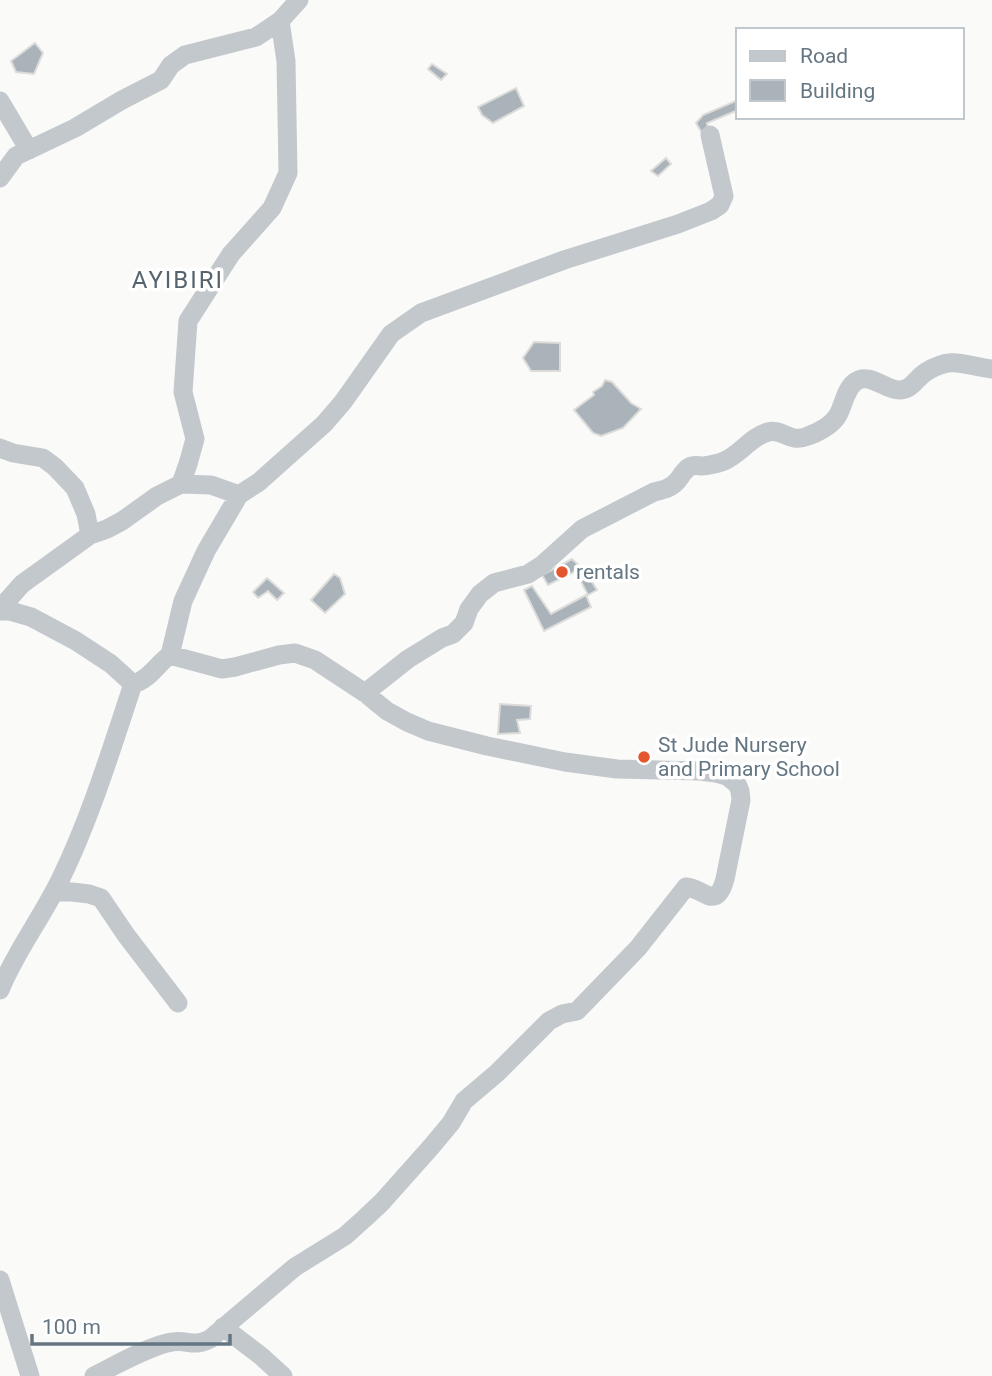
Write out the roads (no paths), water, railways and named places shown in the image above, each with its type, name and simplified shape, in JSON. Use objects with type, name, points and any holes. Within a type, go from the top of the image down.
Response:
[{"type":"street","points":[[0,178],[16,156],[75,128],[161,80],[171,65],[185,55],[256,37],[289,7]]},
{"type":"street","points":[[181,484],[195,439],[183,392],[188,321],[231,254],[272,208],[288,173],[286,61],[289,7]]},
{"type":"street","points":[[0,101],[29,150]]},
{"type":"street","points":[[133,684],[142,682],[170,655],[183,601],[206,551],[239,495],[260,482],[324,424],[343,402],[391,334],[421,313],[564,260],[711,211],[720,205],[724,196],[710,135]]},
{"type":"street","points":[[365,693],[408,659],[453,634],[464,623],[469,609],[480,594],[494,583],[528,574],[582,529],[654,492],[667,489],[692,466],[726,461],[753,439],[770,431],[794,439],[816,432],[837,416],[847,392],[863,379],[901,390],[913,386],[923,374],[943,364],[963,362],[992,369]]},
{"type":"street","points":[[0,448],[43,458],[55,467],[75,488],[86,514],[90,535]]},
{"type":"street","points":[[0,610],[22,584],[90,535],[122,521],[157,496],[181,484],[211,485],[239,495]]},
{"type":"street","points":[[0,610],[31,617],[53,629],[111,664],[133,684]]},
{"type":"street","points":[[94,1376],[171,1342],[203,1343],[296,1267],[345,1236],[382,1202],[431,1147],[451,1123],[464,1101],[497,1073],[549,1021],[562,1014],[577,1011],[638,948],[686,887],[711,897],[719,894],[741,800],[737,784],[727,776],[716,773],[617,769],[578,764],[428,731],[387,710],[315,660],[295,653],[222,669],[170,655]]},
{"type":"street","points":[[0,988],[65,871],[133,684]]},
{"type":"street","points":[[54,891],[89,894],[101,898],[178,1003]]},
{"type":"street","points":[[0,1280],[30,1376]]},
{"type":"street","points":[[223,1327],[283,1376]]},
{"type":"place","name":"rentals","points":[[562,572]]},
{"type":"place","name":"St Jude Nursery and Primary School","points":[[644,757]]},
{"type":"district","name":"AYIBIRI","points":[[178,280]]}]
